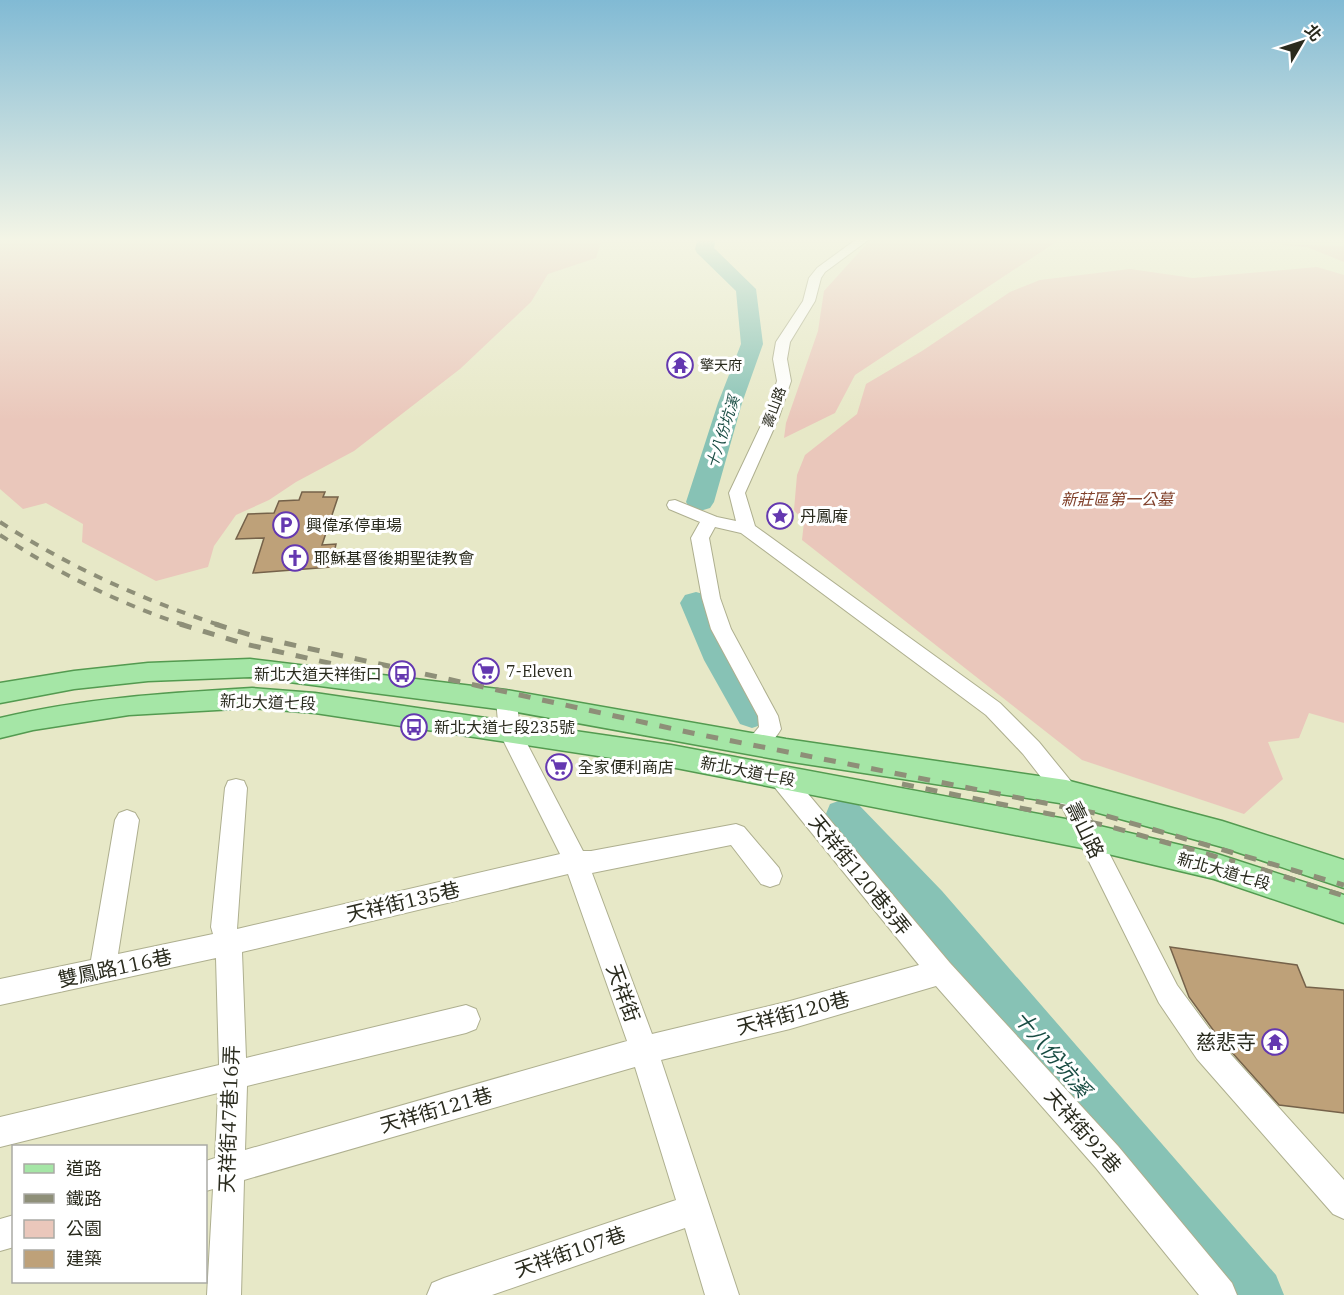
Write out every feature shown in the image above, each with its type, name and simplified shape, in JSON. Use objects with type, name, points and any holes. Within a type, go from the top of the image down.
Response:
[{"type":"main road","name":"新北大道七段","points":[[0,693],[74,680],[148,672],[250,668],[506,700],[748,743],[1066,792],[1222,834],[1344,874]]},
{"type":"main road","name":"新北大道七段","points":[[0,728],[33,720],[129,705],[252,698],[315,703],[671,756],[1087,836],[1214,866],[1344,909]]},
{"type":"street","name":"壽山路","points":[[747,529],[736,499],[737,493],[772,417],[784,381],[780,359],[783,342],[809,298]]},
{"type":"street","name":"壽山路","points":[[675,505],[712,521],[747,529],[993,710],[1030,748],[1066,792],[1168,994],[1207,1049],[1344,1203]]},
{"type":"street","points":[[712,521],[703,529],[700,538],[711,598],[721,629],[768,716],[771,729],[761,739],[748,743]]},
{"type":"street","name":"天祥街","points":[[506,700],[510,732],[576,861],[644,1050],[722,1295]]},
{"type":"street","name":"天祥街120巷3弄","points":[[780,777],[941,972]]},
{"type":"street","name":"天祥街47巷16弄","points":[[224,1295],[217,1173],[232,1077],[229,943],[224,927],[236,788]]},
{"type":"street","points":[[102,971],[127,820]]},
{"type":"street","name":"天祥街135巷","points":[[229,943],[576,861],[591,862],[736,834],[770,876]]},
{"type":"street","name":"雙鳳路116巷","points":[[0,992],[229,943]]},
{"type":"street","name":"天祥街120巷","points":[[644,1050],[790,1015],[941,972]]},
{"type":"street","name":"天祥街92巷","points":[[941,972],[1107,1157],[1220,1295]]},
{"type":"street","points":[[0,1132],[466,1019]]},
{"type":"street","name":"天祥街121巷","points":[[217,1173],[644,1050]]},
{"type":"street","name":"天祥街107巷","points":[[444,1295],[696,1209]]},
{"type":"green space","points":[[0,298],[533,298],[460,369],[354,451],[296,482],[269,500],[236,515],[214,546],[208,567],[156,581],[82,542],[83,524],[46,503],[23,509],[0,489]]},
{"type":"green space","points":[[823,298],[971,298],[855,375],[835,413],[784,438],[786,423],[818,331]]},
{"type":"green space","name":"新莊區第一公墓","points":[[1000,298],[1344,298],[1344,723],[1309,713],[1299,738],[1268,742],[1283,779],[1244,814],[1082,760],[802,540],[804,522],[794,510],[797,475],[805,455],[857,414],[866,384],[922,351]]},
{"type":"building","points":[[302,492],[325,492],[323,497],[338,497],[322,545],[336,544],[331,567],[253,573],[264,538],[236,539],[248,514],[274,513],[279,501],[299,500]]},
{"type":"building","name":"慈悲寺","points":[[1170,947],[1297,965],[1306,987],[1344,990],[1344,1113],[1279,1105],[1219,1038],[1189,997]]},
{"type":"waterway","name":"十八份坑溪","points":[[700,502],[730,403],[752,344],[747,298]]},
{"type":"waterway","name":"十八份坑溪","points":[[696,603],[720,660],[752,714]]},
{"type":"waterway","name":"十八份坑溪","points":[[844,816],[927,905],[1256,1295]]},
{"type":"railway","points":[[0,522],[106,581],[219,625]]},
{"type":"railway","points":[[0,535],[89,586],[184,625]]},
{"type":"railway","points":[[180,624],[245,644],[333,664]]},
{"type":"railway","points":[[215,624],[257,637],[692,733],[1100,814],[1344,885]]},
{"type":"railway","points":[[902,784],[1104,825],[1235,862]]},
{"type":"railway","points":[[1261,869],[1344,896]]},
{"type":"place","name":"擎天府","points":[[680,365]]},
{"type":"place","name":"丹鳳庵","points":[[780,516]]},
{"type":"place","name":"興偉承停車場","points":[[286,525]]},
{"type":"place","name":"耶穌基督後期聖徒教會","points":[[295,558]]},
{"type":"place","name":"7-Eleven","points":[[486,671]]},
{"type":"place","name":"新北大道天祥街口","points":[[402,674]]},
{"type":"place","name":"新北大道七段235號","points":[[414,727]]},
{"type":"place","name":"全家便利商店","points":[[559,767]]},
{"type":"place","name":"慈悲寺","points":[[1275,1042]]}]
